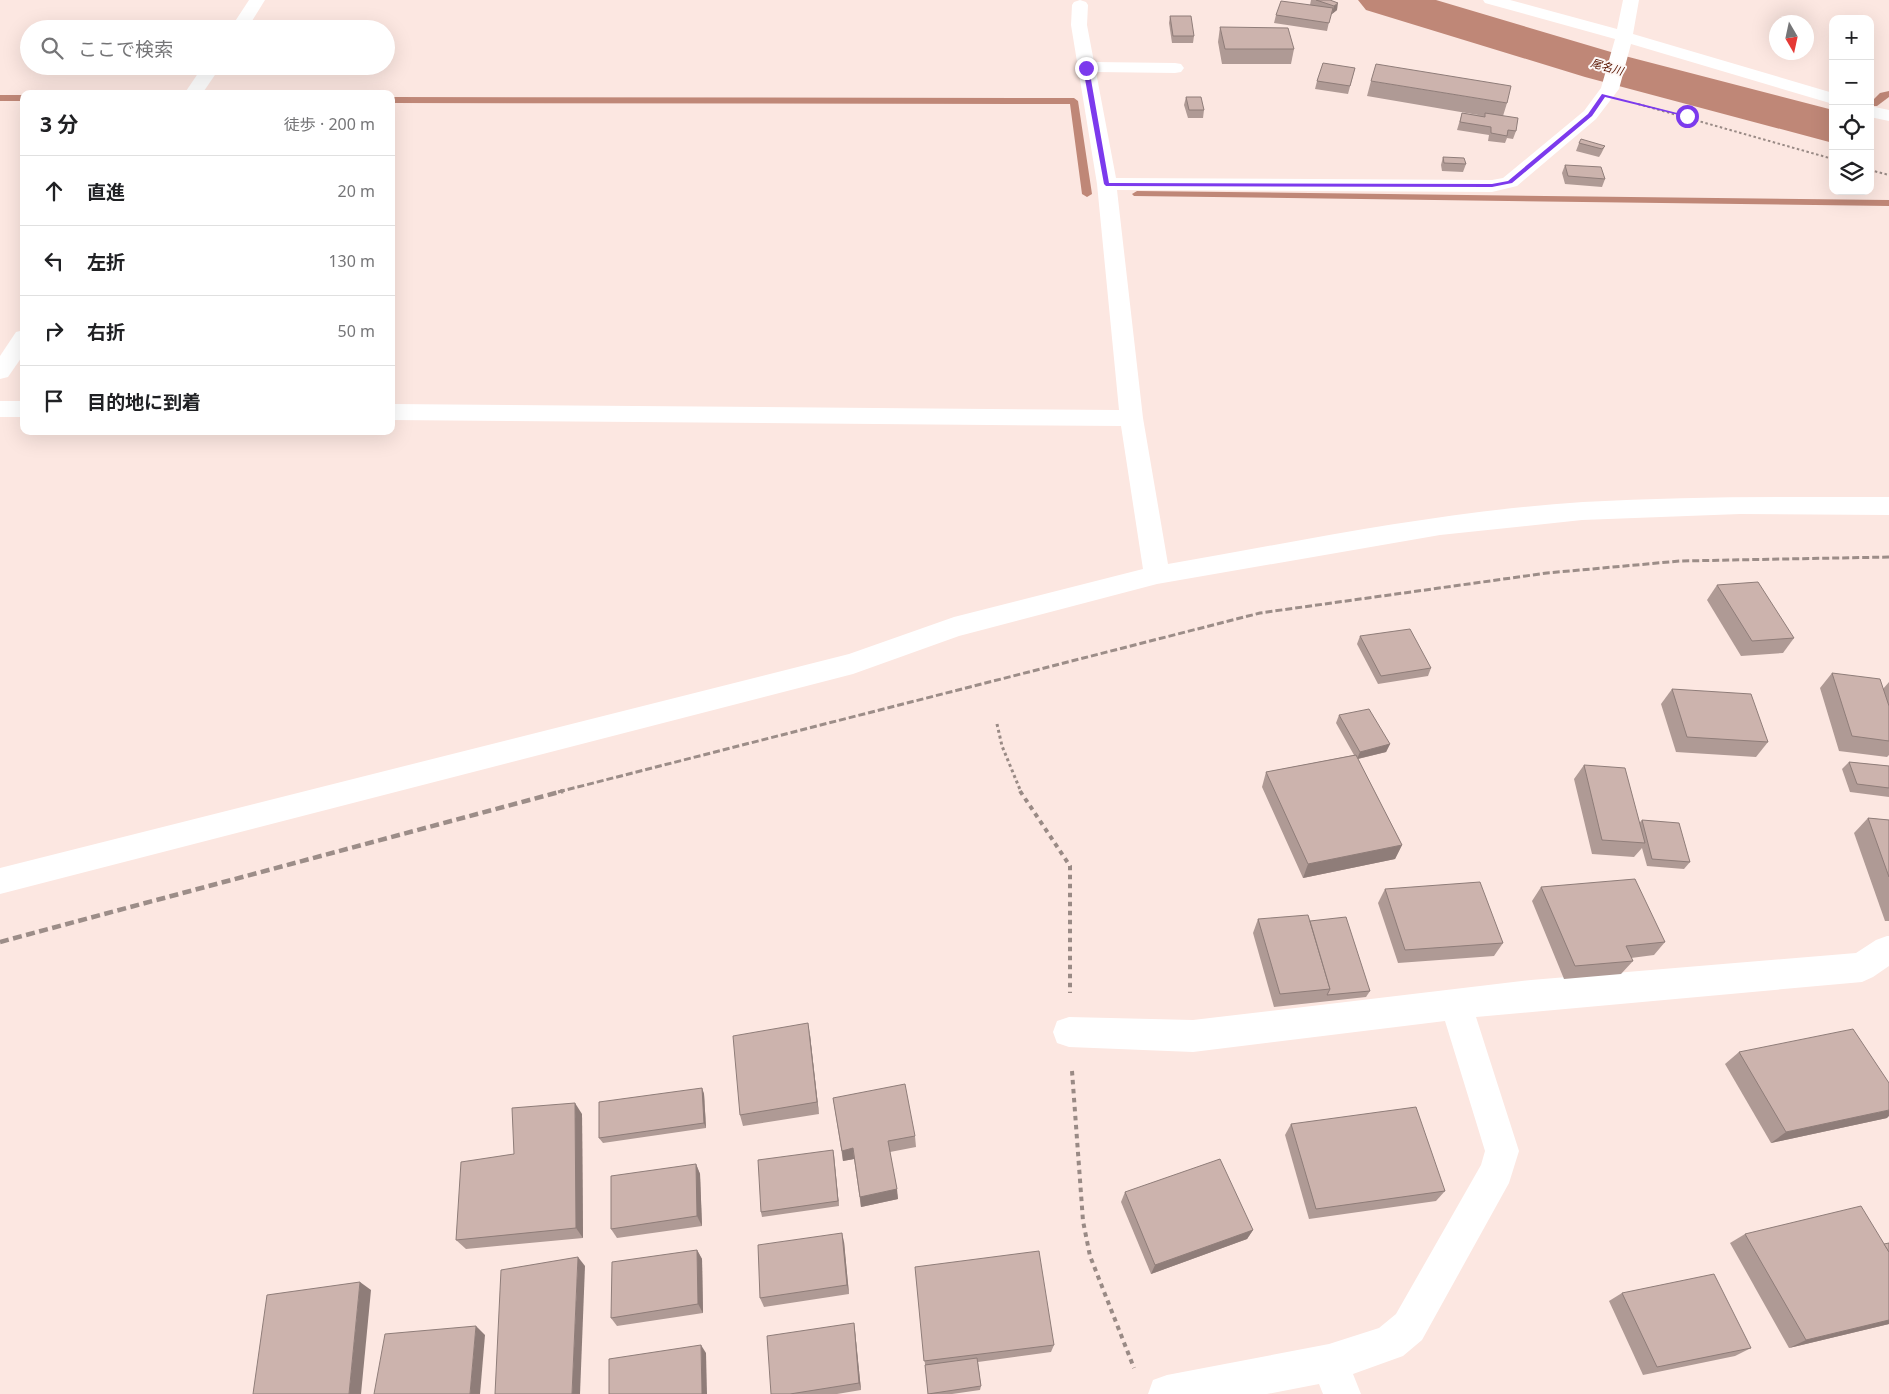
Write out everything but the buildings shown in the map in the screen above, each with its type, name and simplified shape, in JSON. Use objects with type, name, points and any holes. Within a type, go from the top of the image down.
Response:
[{"type":"street","points":[[244,20],[258,0]]},
{"type":"street","points":[[1491,0],[1829,98]]},
{"type":"street","points":[[1106,184],[1492,186],[1510,182],[1590,115],[1607,92],[1623,39],[1631,0]]},
{"type":"street","points":[[1080,5],[1079,25],[1106,184],[1131,418],[1157,575]]},
{"type":"street","points":[[1086,68],[1175,68]]},
{"type":"street","points":[[195,90],[206,75]]},
{"type":"street","points":[[1874,112],[1889,116]]},
{"type":"street","points":[[0,372],[20,343]]},
{"type":"street","points":[[0,408],[20,409]]},
{"type":"street","points":[[395,412],[1131,418]]},
{"type":"street","points":[[0,881],[853,664],[954,627],[1157,575],[1440,526],[1582,511],[1740,505],[1889,506]]},
{"type":"street","points":[[1069,1032],[1194,1036],[1532,995],[1862,966],[1887,950]]},
{"type":"street","points":[[1167,1394],[1335,1379],[1409,1327],[1497,1171],[1502,1151],[1456,1004]]},
{"type":"path","points":[[1607,92],[1829,158]]},
{"type":"path","points":[[1874,171],[1889,175]]},
{"type":"waterway","name":"尾名川","points":[[1383,0],[1603,66],[1829,126]]},
{"type":"waterway","points":[[1874,104],[1883,95],[1889,94]]},
{"type":"waterway","points":[[0,98],[20,98]]},
{"type":"waterway","points":[[395,100],[1074,101],[1087,194]]},
{"type":"waterway","points":[[1137,194],[1889,203]]},
{"type":"railway","points":[[558,792],[1260,613],[1547,573],[1680,561],[1889,557]]},
{"type":"railway","points":[[0,942],[563,791]]},
{"type":"route","points":[[1086,68],[1106,184],[1492,186],[1510,182],[1590,115],[1604,95],[1687,116]]}]
